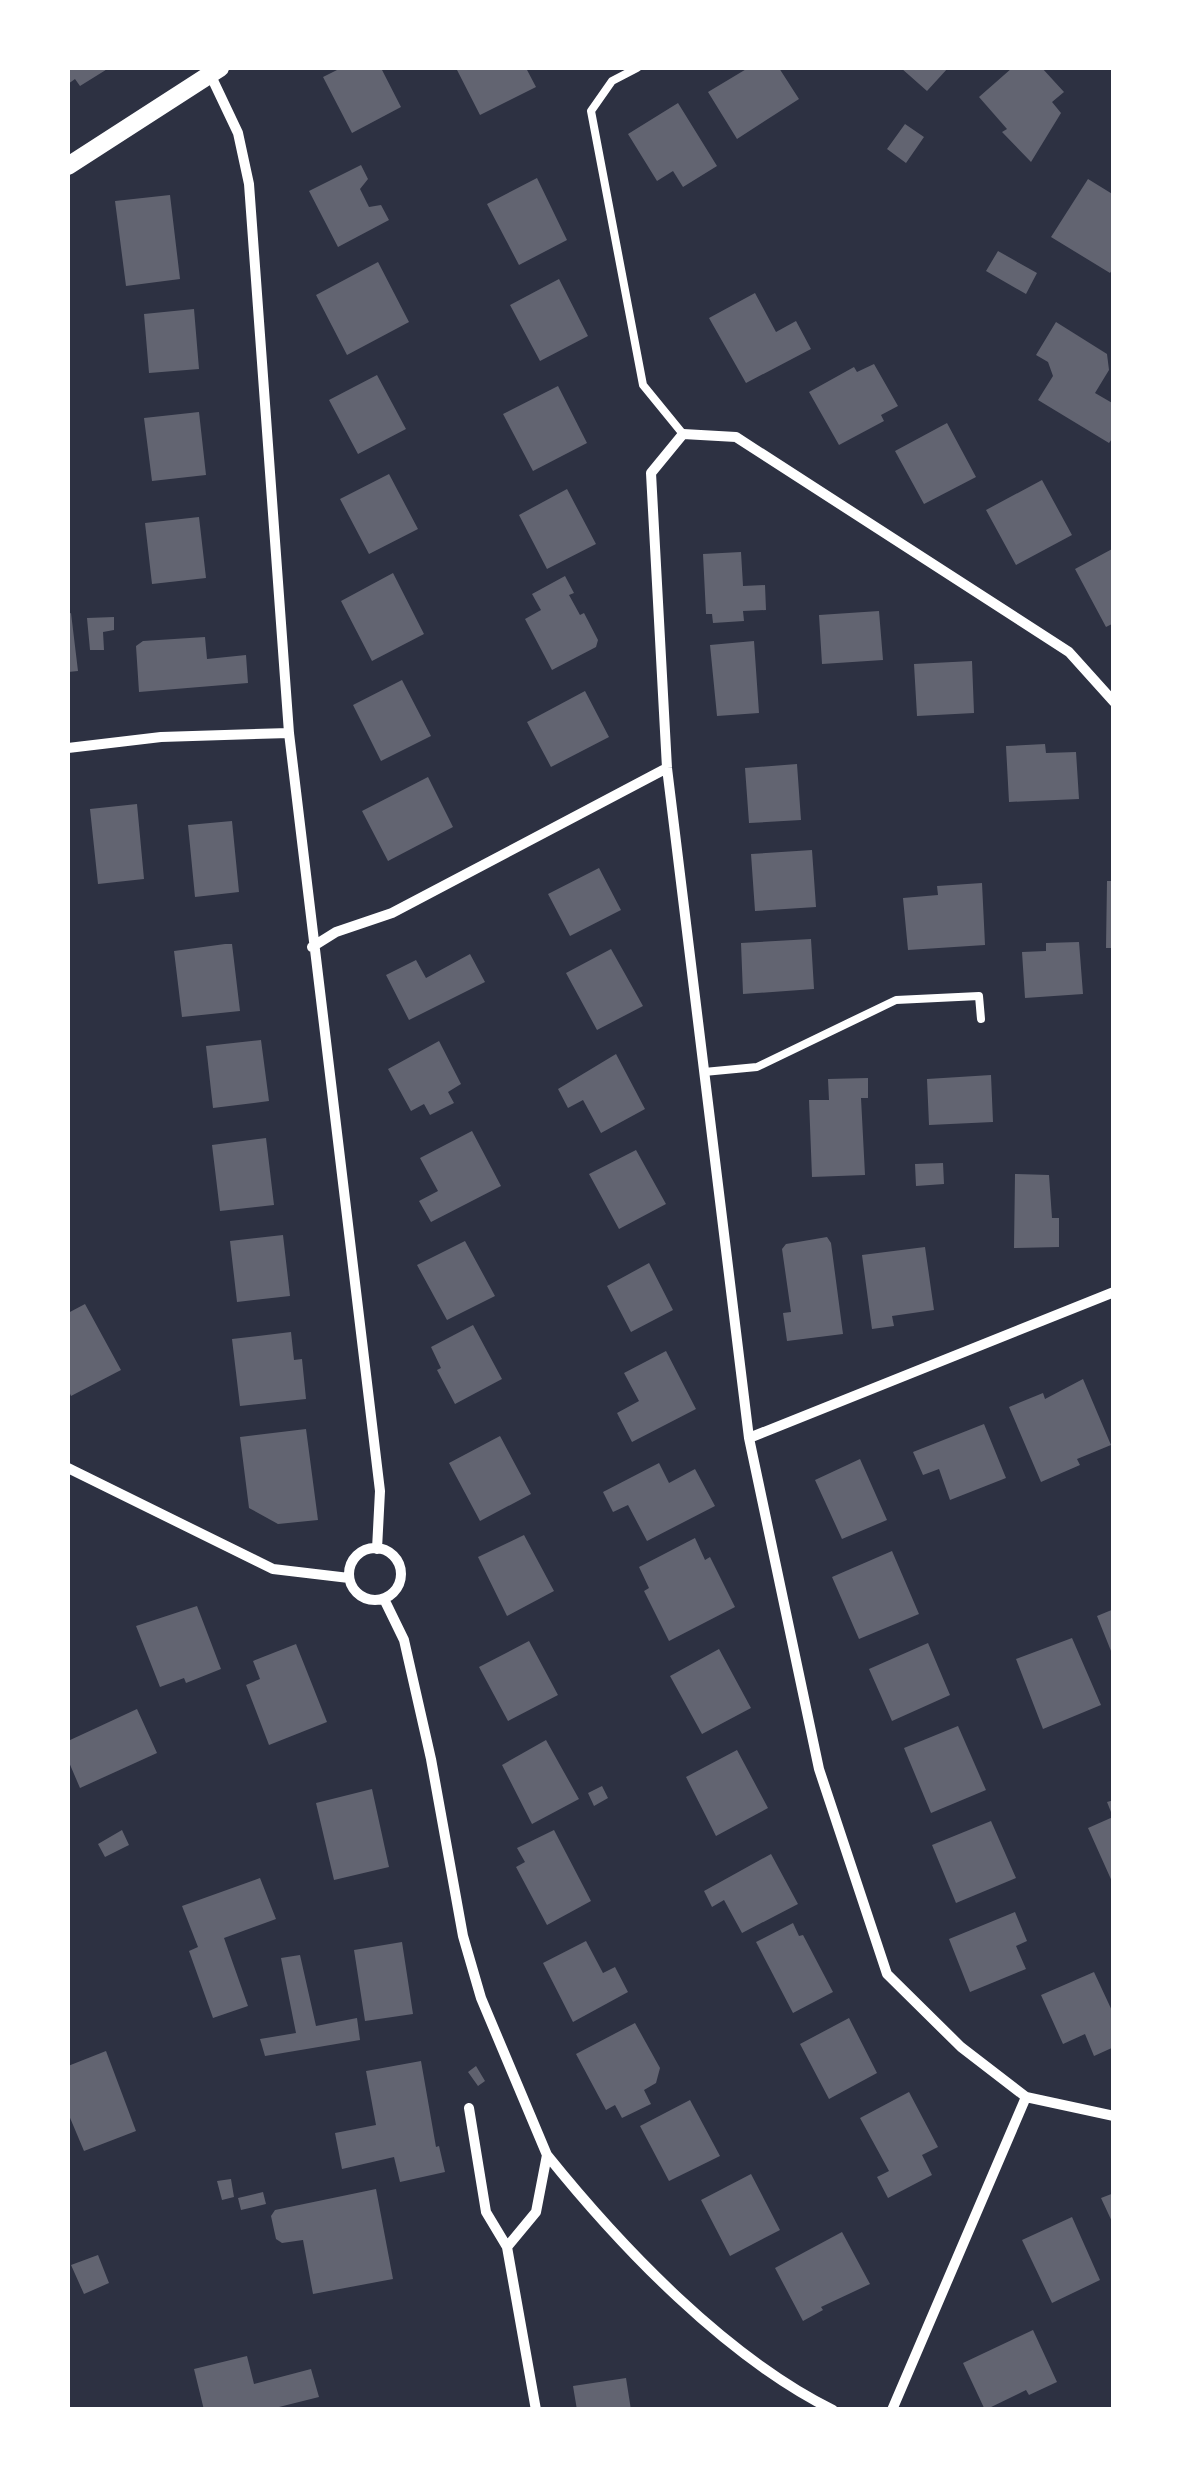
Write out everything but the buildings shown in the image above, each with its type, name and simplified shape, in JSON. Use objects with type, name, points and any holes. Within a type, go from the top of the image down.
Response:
[{"type":"street","points":[[68,166],[215,71],[238,133],[249,184],[288,733],[380,1492],[377,1549]]},
{"type":"street","points":[[1114,702],[1068,652],[736,438],[683,434],[650,472],[667,768],[749,1438],[819,1770],[886,1974],[961,2047],[1026,2097],[1114,2116]]},
{"type":"street","points":[[68,748],[162,737],[288,733]]},
{"type":"street","points":[[312,947],[336,932],[392,912],[667,768]]},
{"type":"street","points":[[749,1438],[1114,1292]]},
{"type":"street","points":[[68,1468],[273,1569],[349,1578],[362,1596],[384,1599],[397,1588],[400,1571],[392,1556],[377,1549],[356,1556],[349,1578]]},
{"type":"street","points":[[384,1599],[404,1640],[431,1759],[463,1936],[481,1998],[547,2156],[629,2251],[745,2355],[833,2410]]},
{"type":"street","points":[[892,2410],[1026,2097]]},
{"type":"street","points":[[469,2108],[486,2212],[506,2248],[536,2410]]},
{"type":"street","points":[[506,2248],[536,2212],[547,2156]]},
{"type":"lane","points":[[637,68],[612,81],[592,111],[644,385],[683,434]]},
{"type":"lane","points":[[704,1072],[757,1067],[896,1000],[979,996],[981,1019]]}]
